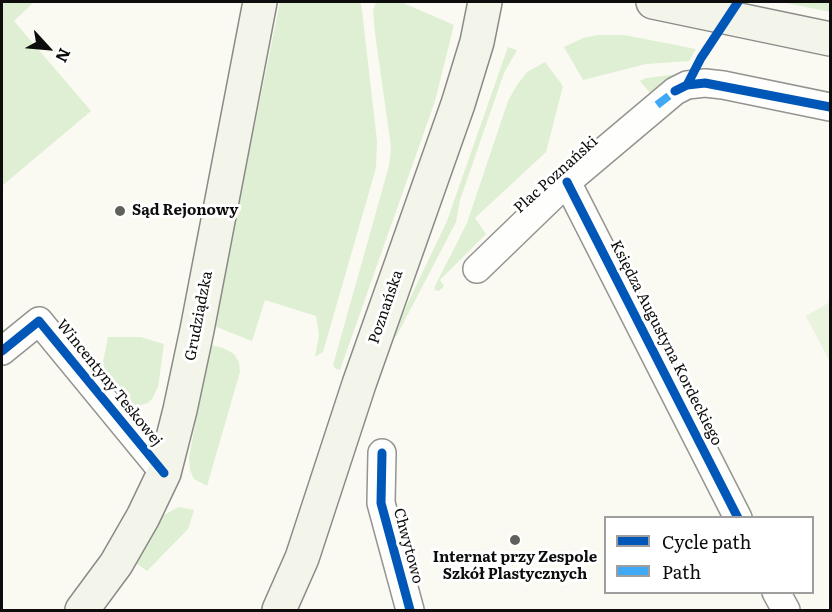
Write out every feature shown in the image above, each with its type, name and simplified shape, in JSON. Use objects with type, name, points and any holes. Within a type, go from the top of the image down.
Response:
[{"type":"main road","name":"Grudziądzka","points":[[82,610],[116,564],[143,518],[164,473],[187,377],[260,2]]},
{"type":"main road","name":"Poznańska","points":[[279,610],[302,558],[359,384],[458,104],[477,42],[485,2]]},
{"type":"main road","points":[[653,2],[831,39]]},
{"type":"street","name":"Plac Poznański","points":[[477,269],[567,182],[675,91],[687,85],[705,83],[831,107]]},
{"type":"street","name":"Księdza Augustyna Kordeckiego","points":[[567,182],[737,516]]},
{"type":"street","name":"Wincentyny Teskowej","points":[[2,351],[39,321],[164,473]]},
{"type":"street","name":"Chwytowo","points":[[382,453],[381,503],[410,610]]},
{"type":"street","points":[[777,594],[786,610]]},
{"type":"green space","points":[[2,2],[34,2],[14,21],[91,111],[2,186]]},
{"type":"green space","points":[[280,2],[361,2],[377,141],[376,168],[323,352],[315,357],[319,335],[316,316],[265,300],[252,341],[214,326]]},
{"type":"green space","points":[[376,2],[401,2],[454,25],[435,101],[340,370],[333,365],[389,166],[391,147],[375,33],[373,10]]},
{"type":"green space","points":[[781,2],[830,2],[830,12],[806,7]]},
{"type":"green space","points":[[597,35],[624,35],[696,49],[689,61],[646,64],[583,80],[564,47],[583,38]]},
{"type":"green space","points":[[508,47],[517,50],[504,73],[460,200],[456,222],[396,337],[393,334],[447,221]]},
{"type":"green space","points":[[545,62],[563,86],[546,152],[475,218],[486,234],[440,280],[444,286],[439,291],[435,290],[467,223],[508,101],[527,72]]},
{"type":"green space","points":[[679,74],[656,100],[640,81],[646,78]]},
{"type":"green space","points":[[830,302],[830,362],[806,316]]},
{"type":"green space","points":[[108,337],[141,337],[164,344],[158,387],[148,403],[133,405],[105,370],[103,362]]},
{"type":"green space","points":[[211,345],[234,354],[239,362],[240,372],[207,486],[194,479],[190,470],[189,457]]},
{"type":"green space","points":[[179,507],[194,510],[188,529],[147,571],[136,563],[135,558],[160,517]]},
{"type":"marked path","points":[[657,105],[678,89]]},
{"type":"cycle path","points":[[687,85],[701,58],[738,2]]},
{"type":"cycle path","points":[[675,91],[687,85],[705,83],[830,107]]},
{"type":"cycle path","points":[[567,182],[737,516]]},
{"type":"cycle path","points":[[2,351],[39,321],[164,473]]},
{"type":"cycle path","points":[[382,453],[381,503],[410,610]]},
{"type":"place","name":"Sąd Rejonowy","points":[[120,211]]},
{"type":"place","name":"Internat przy Zespole Szkół Plastycznych","points":[[515,540]]}]
